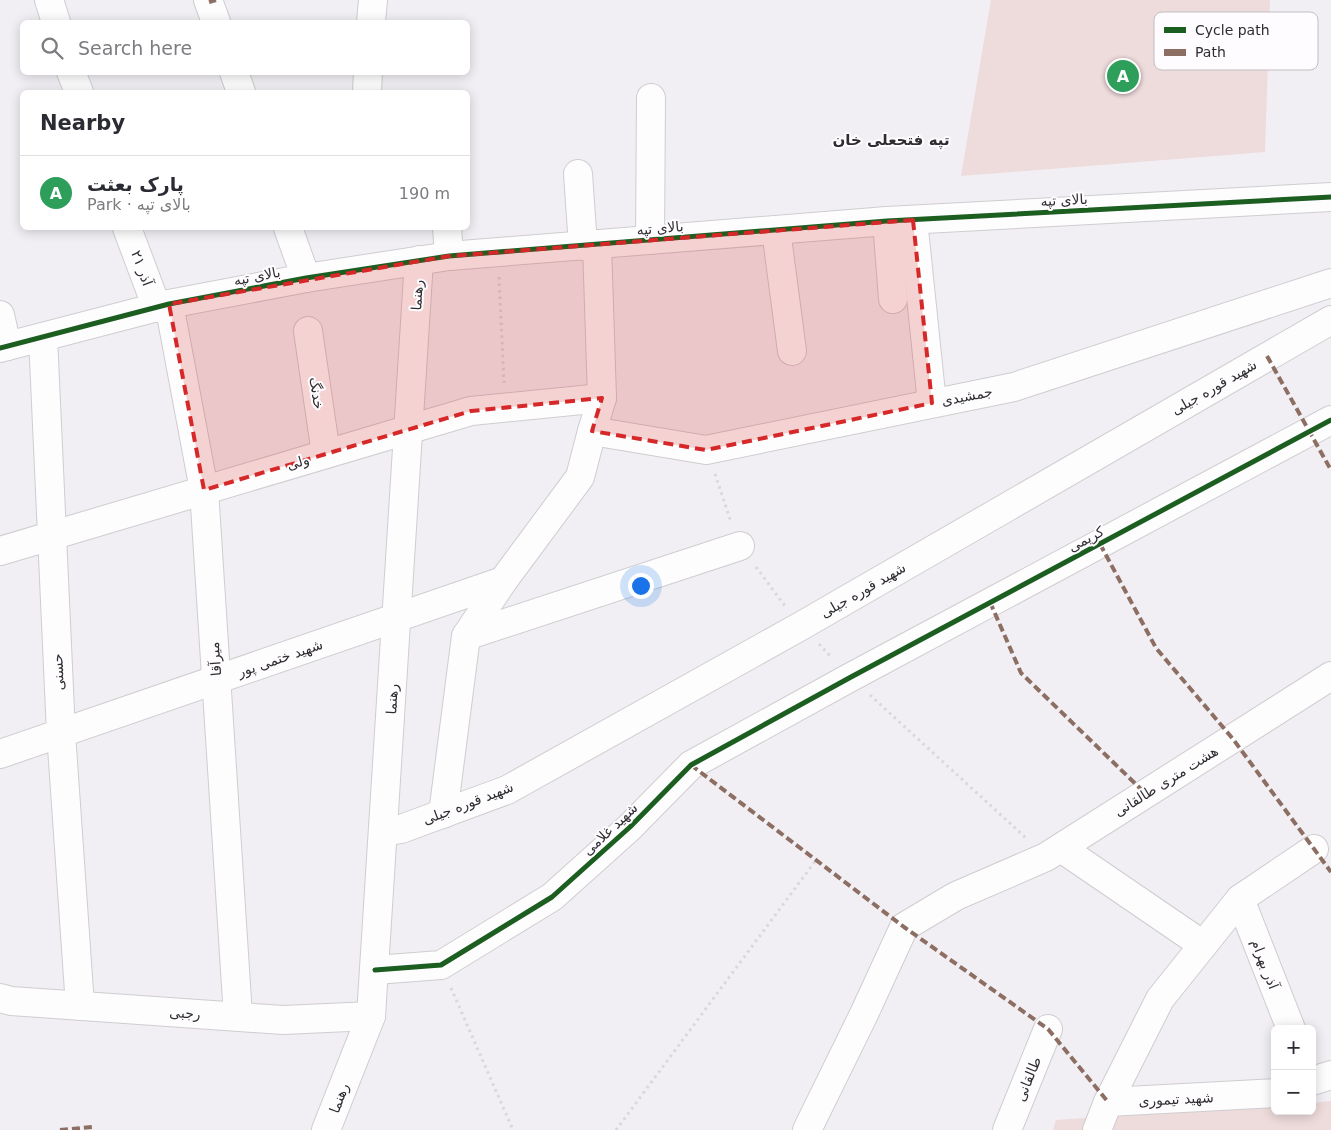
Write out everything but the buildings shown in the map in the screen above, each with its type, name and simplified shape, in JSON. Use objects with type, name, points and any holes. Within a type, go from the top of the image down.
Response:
[{"type":"street","points":[[50,0],[55,20]]},
{"type":"street","points":[[208,0],[215,20]]},
{"type":"street","points":[[371,20],[373,0]]},
{"type":"street","points":[[72,75],[77,90]]},
{"type":"street","points":[[235,75],[240,90]]},
{"type":"street","points":[[367,90],[368,75]]},
{"type":"street","points":[[650,240],[651,98]]},
{"type":"street","points":[[443,814],[466,636],[503,581],[580,477],[602,398],[590,245],[578,174]]},
{"type":"street","name":"بالای تپه","points":[[4,347],[163,306],[306,278],[450,256],[900,221],[1331,197]]},
{"type":"street","points":[[893,299],[900,221]]},
{"type":"street","points":[[900,221],[932,403]]},
{"type":"street","name":"۲۱ آذر","points":[[128,230],[163,306]]},
{"type":"street","points":[[289,230],[306,278]]},
{"type":"street","points":[[448,230],[450,256]]},
{"type":"street","points":[[776,230],[792,351]]},
{"type":"street","name":"رهنما","points":[[326,1130],[371,1016],[419,260]]},
{"type":"street","name":"جمشیدی","points":[[592,432],[706,450],[1014,387],[1331,283]]},
{"type":"street","name":"میرآقا","points":[[163,306],[204,490],[238,1016]]},
{"type":"street","points":[[0,315],[4,347]]},
{"type":"street","name":"شهید قوره جیلی","points":[[383,832],[401,829],[507,790],[801,626],[1331,320]]},
{"type":"street","name":"خدنگ","points":[[308,332],[326,454]]},
{"type":"street","name":"حسنی","points":[[43,338],[61,733],[80,1006]]},
{"type":"street","name":"ولی","points":[[0,551],[471,411],[602,398]]},
{"type":"street","name":"کریمی","points":[[851,677],[1331,420]]},
{"type":"street","points":[[466,636],[740,546]]},
{"type":"street","name":"شهید ختمی پور","points":[[0,754],[503,581]]},
{"type":"street","name":"هشت متری طالقانی","points":[[807,1130],[904,927],[956,896],[1054,852],[1331,676]]},
{"type":"street","name":"شهید غلامی","points":[[374,970],[441,965],[552,897],[630,827],[690,765],[851,677]]},
{"type":"street","points":[[1097,1130],[1108,1102],[1160,999],[1240,899],[1314,849]]},
{"type":"street","points":[[1054,852],[1203,945]]},
{"type":"street","name":"آذر بهرام","points":[[1240,899],[1289,1025]]},
{"type":"street","name":"رجبی","points":[[0,998],[11,1001],[283,1020],[371,1016]]},
{"type":"street","name":"طالقانی","points":[[1007,1130],[1048,1029]]},
{"type":"street","points":[[1316,1080],[1331,1075]]},
{"type":"street","name":"شهید تیموری","points":[[1108,1102],[1271,1093]]},
{"type":"path","points":[[497,251],[506,407]]},
{"type":"path","points":[[706,450],[740,546],[801,626],[851,677],[1054,852]]},
{"type":"path","points":[[616,1130],[816,860]]},
{"type":"path","points":[[441,965],[513,1130]]},
{"type":"highlighted area","points":[[913,220],[932,403],[706,450],[592,431],[602,398],[471,411],[204,490],[169,304],[449,256]]},
{"type":"shaded area","points":[[991,0],[1270,0],[1270,12],[1154,12],[1154,70],[1268,70],[1265,152],[961,176]]},
{"type":"shaded area","points":[[1331,1101],[1331,1130],[1053,1130],[1056,1120],[1271,1105],[1271,1115],[1316,1115],[1316,1103]]},
{"type":"marked path","points":[[209,2],[216,0]]},
{"type":"marked path","points":[[1267,356],[1331,470]]},
{"type":"marked path","points":[[1100,544],[1156,648],[1233,739],[1331,872]]},
{"type":"marked path","points":[[990,602],[1021,673],[1146,794]]},
{"type":"marked path","points":[[691,765],[904,927],[1048,1029],[1108,1102]]},
{"type":"marked path","points":[[60,1130],[92,1127]]},
{"type":"cycle path","points":[[0,348],[169,304],[306,278],[449,256],[887,221],[1331,197]]},
{"type":"cycle path","points":[[375,970],[441,965],[552,897],[630,827],[691,765],[851,677],[1331,420]]},
{"type":"place","name":"پارک بعثت","points":[[1123,76]]},
{"type":"district","name":"تپه فتحعلی خان","points":[[891,140]]}]
